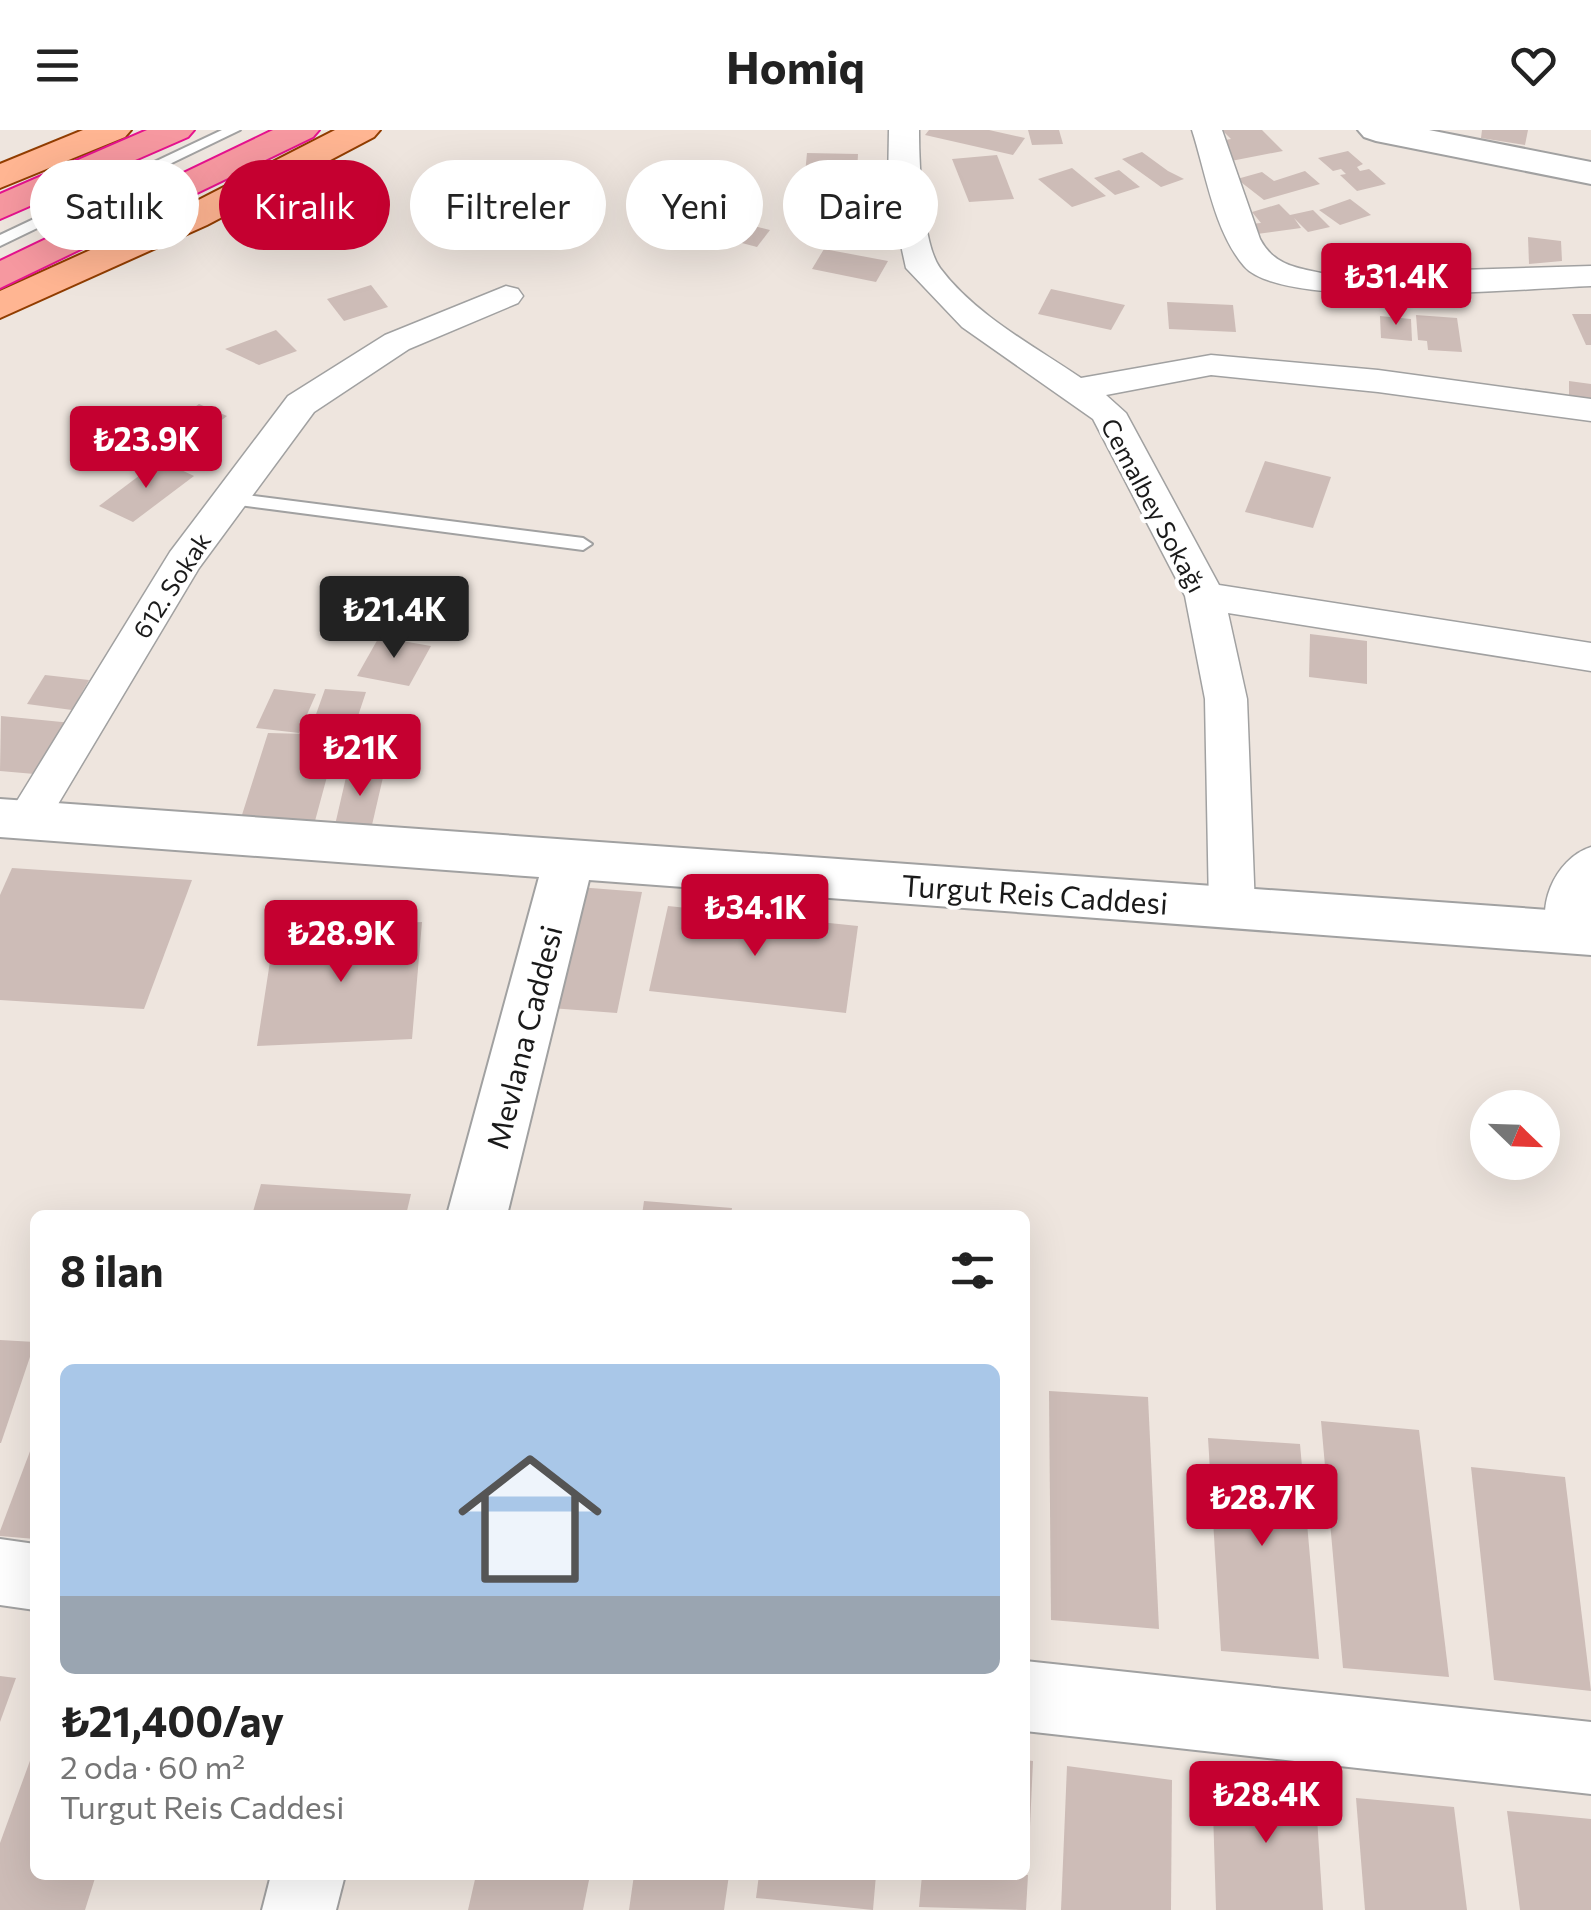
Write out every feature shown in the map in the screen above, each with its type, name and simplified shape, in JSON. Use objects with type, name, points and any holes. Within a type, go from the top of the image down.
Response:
[{"type":"highway","points":[[0,208],[176,130]]},
{"type":"highway","points":[[0,276],[301,130]]},
{"type":"main road","points":[[8,173],[113,130]]},
{"type":"main road","points":[[0,306],[194,216],[362,130]]},
{"type":"street","name":"Cemalbey Sokağı","points":[[904,130],[904,186],[922,268],[974,320],[1108,413],[1205,596],[1226,699],[1232,908]]},
{"type":"street","points":[[1207,130],[1246,245],[1259,264],[1326,284],[1591,276]]},
{"type":"street","points":[[1376,130],[1591,172]]},
{"type":"street","name":"612. Sokak","points":[[14,818],[184,560],[302,404],[396,342],[506,296]]},
{"type":"street","points":[[1074,390],[1212,365],[1378,381],[1591,410]]},
{"type":"street","points":[[1205,596],[1591,657]]},
{"type":"street","name":"Turgut Reis Caddesi","points":[[14,818],[1579,933]]},
{"type":"street","name":"Mevlana Caddesi","points":[[478,1210],[569,858]]},
{"type":"street","points":[[1579,933],[1568,896],[1591,864]]},
{"type":"street","points":[[0,1572],[30,1576]]},
{"type":"street","points":[[1030,1697],[1591,1758]]},
{"type":"street","points":[[300,1910],[307,1880]]},
{"type":"lane","points":[[0,240],[233,130]]},
{"type":"lane","points":[[230,499],[582,544]]},
{"type":"building","points":[[929,130],[989,130],[1025,138],[1013,155],[925,135]]},
{"type":"building","points":[[1028,130],[1059,130],[1063,144],[1032,145]]},
{"type":"building","points":[[1222,130],[1262,130],[1283,151],[1231,161],[1213,142],[1231,139]]},
{"type":"building","points":[[1482,130],[1528,130],[1525,145],[1481,138]]},
{"type":"building","points":[[1348,151],[1363,164],[1357,167],[1360,171],[1369,169],[1386,184],[1357,191],[1340,175],[1346,174],[1341,169],[1333,171],[1318,158]]},
{"type":"building","points":[[1142,152],[1184,179],[1161,187],[1122,159]]},
{"type":"building","points":[[807,153],[858,154],[858,160],[806,160]]},
{"type":"building","points":[[997,155],[1014,199],[969,202],[952,159]]},
{"type":"building","points":[[1072,168],[1106,196],[1072,207],[1038,179]]},
{"type":"building","points":[[1119,170],[1140,187],[1115,195],[1094,178]]},
{"type":"building","points":[[1305,171],[1320,184],[1264,200],[1237,179],[1262,172],[1274,181]]},
{"type":"building","points":[[1350,199],[1371,215],[1340,225],[1319,210]]},
{"type":"building","points":[[1279,204],[1290,215],[1313,210],[1330,227],[1308,232],[1294,218],[1301,228],[1257,234],[1250,224],[1261,223],[1252,212]]},
{"type":"building","points":[[1528,237],[1561,241],[1562,261],[1529,264]]},
{"type":"building","points":[[823,250],[888,261],[876,282],[812,269]]},
{"type":"building","points":[[371,285],[388,307],[344,321],[327,299]]},
{"type":"building","points":[[1051,289],[1125,305],[1111,330],[1038,314]]},
{"type":"building","points":[[1167,302],[1233,305],[1236,332],[1169,329]]},
{"type":"building","points":[[1572,314],[1591,314],[1591,345],[1586,345]]},
{"type":"building","points":[[1416,315],[1457,318],[1462,352],[1428,350],[1427,341],[1418,340]]},
{"type":"building","points":[[1380,316],[1411,319],[1412,341],[1381,338]]},
{"type":"building","points":[[276,330],[297,351],[259,365],[225,349]]},
{"type":"building","points":[[1569,381],[1591,384],[1591,406],[1569,403]]},
{"type":"building","points":[[199,404],[227,416],[186,447],[157,434]]},
{"type":"building","points":[[160,460],[194,476],[133,522],[99,506]]},
{"type":"building","points":[[1265,461],[1331,477],[1313,528],[1245,512]]},
{"type":"building","points":[[1310,634],[1367,641],[1367,684],[1309,677]]},
{"type":"building","points":[[379,637],[431,646],[409,686],[357,676]]},
{"type":"building","points":[[45,675],[89,680],[72,710],[27,704]]},
{"type":"building","points":[[274,689],[316,694],[299,733],[256,728]]},
{"type":"building","points":[[325,689],[366,692],[351,737],[338,736],[315,821],[241,818],[268,733],[309,734]]},
{"type":"building","points":[[1,716],[72,723],[46,775],[0,771]]},
{"type":"building","points":[[347,773],[384,773],[372,825],[335,825]]},
{"type":"building","points":[[12,868],[192,880],[144,1009],[0,1000],[0,895]]},
{"type":"building","points":[[565,886],[642,892],[617,1013],[537,1007]]},
{"type":"building","points":[[668,906],[858,926],[846,1013],[649,991]]},
{"type":"building","points":[[422,922],[412,1039],[257,1046],[275,929]]},
{"type":"building","points":[[261,1184],[411,1194],[407,1210],[253,1210]]},
{"type":"building","points":[[644,1201],[732,1208],[732,1210],[643,1210]]},
{"type":"building","points":[[0,1340],[30,1342],[30,1357],[0,1443]]},
{"type":"building","points":[[1049,1391],[1148,1397],[1159,1629],[1051,1620]]},
{"type":"building","points":[[1321,1421],[1419,1430],[1449,1677],[1343,1668]]},
{"type":"building","points":[[1208,1438],[1300,1444],[1319,1659],[1221,1651]]},
{"type":"building","points":[[30,1451],[30,1539],[0,1536]]},
{"type":"building","points":[[1471,1467],[1565,1477],[1591,1691],[1494,1680]]},
{"type":"building","points":[[0,1676],[16,1678],[0,1722]]},
{"type":"building","points":[[30,1761],[30,1880],[94,1880],[85,1910],[0,1910],[0,1843]]},
{"type":"building","points":[[1030,1761],[1033,1761],[1030,1826]]},
{"type":"building","points":[[1067,1766],[1172,1780],[1171,1910],[1061,1910]]},
{"type":"building","points":[[1212,1776],[1315,1787],[1323,1910],[1216,1910]]},
{"type":"building","points":[[1356,1798],[1454,1807],[1467,1910],[1365,1910]]},
{"type":"building","points":[[1507,1811],[1591,1819],[1591,1910],[1520,1910]]},
{"type":"building","points":[[475,1880],[589,1880],[583,1910],[468,1910]]},
{"type":"building","points":[[633,1880],[728,1880],[724,1910],[629,1910]]},
{"type":"building","points":[[758,1880],[876,1880],[873,1910],[756,1898]]},
{"type":"building","points":[[922,1880],[1028,1880],[1026,1910],[919,1907]]}]
